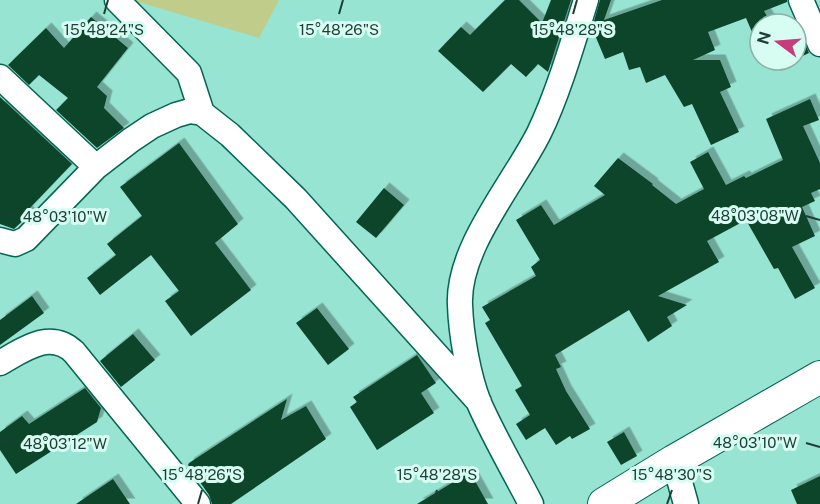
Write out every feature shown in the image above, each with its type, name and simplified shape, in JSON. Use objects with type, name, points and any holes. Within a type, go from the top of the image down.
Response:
[{"type":"street","points":[[117,0],[189,73],[202,113],[230,135],[296,199],[479,402]]},
{"type":"street","points":[[531,504],[479,402],[464,341],[459,304],[462,279],[471,250],[540,131],[586,0]]},
{"type":"street","points":[[801,0],[820,44]]},
{"type":"street","points":[[0,77],[96,166]]},
{"type":"street","points":[[0,240],[15,244],[26,239],[96,166],[152,126],[184,112],[202,113]]},
{"type":"street","points":[[0,363],[36,344],[60,342],[66,345],[198,504]]},
{"type":"street","points":[[603,504],[820,378]]},
{"type":"street","points":[[674,461],[686,504]]},
{"type":"green space","points":[[132,0],[279,0],[259,38]]},
{"type":"building","points":[[505,0],[519,0],[542,23],[551,0],[571,0],[548,72],[538,64],[526,77],[511,64],[483,92],[438,51],[461,27],[470,35]]},
{"type":"building","points":[[600,0],[611,0],[604,20],[662,0],[787,0],[765,12],[748,12],[748,23],[746,18],[708,32],[715,50],[693,60],[720,60],[731,87],[720,92],[739,132],[711,145],[692,104],[684,107],[665,75],[646,83],[640,67],[629,70],[623,52],[605,59],[592,28]]},
{"type":"building","points":[[91,17],[128,48],[97,87],[107,96],[104,108],[124,128],[97,148],[56,110],[68,98],[39,75],[29,85],[8,65],[46,28],[64,48]]},
{"type":"building","points":[[0,97],[72,164],[27,211],[30,214],[14,229],[0,224]]},
{"type":"building","points":[[810,99],[819,120],[803,126],[820,163],[820,189],[811,193],[815,201],[802,207],[815,236],[792,247],[815,288],[795,299],[778,268],[774,269],[746,220],[707,241],[719,262],[658,296],[687,305],[667,317],[672,326],[648,342],[629,310],[555,355],[561,367],[556,369],[566,391],[590,429],[572,439],[570,436],[556,445],[545,428],[526,440],[516,424],[530,415],[515,390],[522,386],[485,323],[490,320],[482,307],[536,276],[531,267],[540,260],[516,220],[541,205],[554,225],[605,195],[594,186],[618,158],[676,204],[704,189],[690,162],[708,152],[726,185],[744,176],[746,178],[783,160],[766,119]]},
{"type":"building","points":[[179,143],[238,224],[215,243],[251,290],[191,336],[165,301],[179,291],[151,255],[100,295],[87,278],[116,255],[107,244],[142,216],[120,187]]},
{"type":"building","points":[[384,188],[404,205],[376,238],[356,222]]},
{"type":"building","points":[[32,296],[44,313],[0,345],[0,320]]},
{"type":"building","points":[[317,308],[349,349],[328,365],[296,323]]},
{"type":"building","points":[[133,334],[155,360],[121,387],[100,361]]},
{"type":"building","points":[[417,355],[436,383],[421,393],[434,413],[377,450],[350,407],[357,402],[353,397]]},
{"type":"building","points":[[85,388],[101,408],[97,422],[16,474],[0,450],[0,432],[22,416],[29,424]]},
{"type":"building","points":[[287,399],[281,420],[306,406],[326,439],[231,504],[212,504],[209,495],[188,465],[189,463]]},
{"type":"building","points":[[624,432],[637,456],[621,465],[607,442]]},
{"type":"building","points":[[470,472],[488,504],[417,504]]},
{"type":"building","points":[[820,476],[820,504],[797,504],[791,490]]},
{"type":"building","points":[[113,479],[130,504],[76,504]]}]
